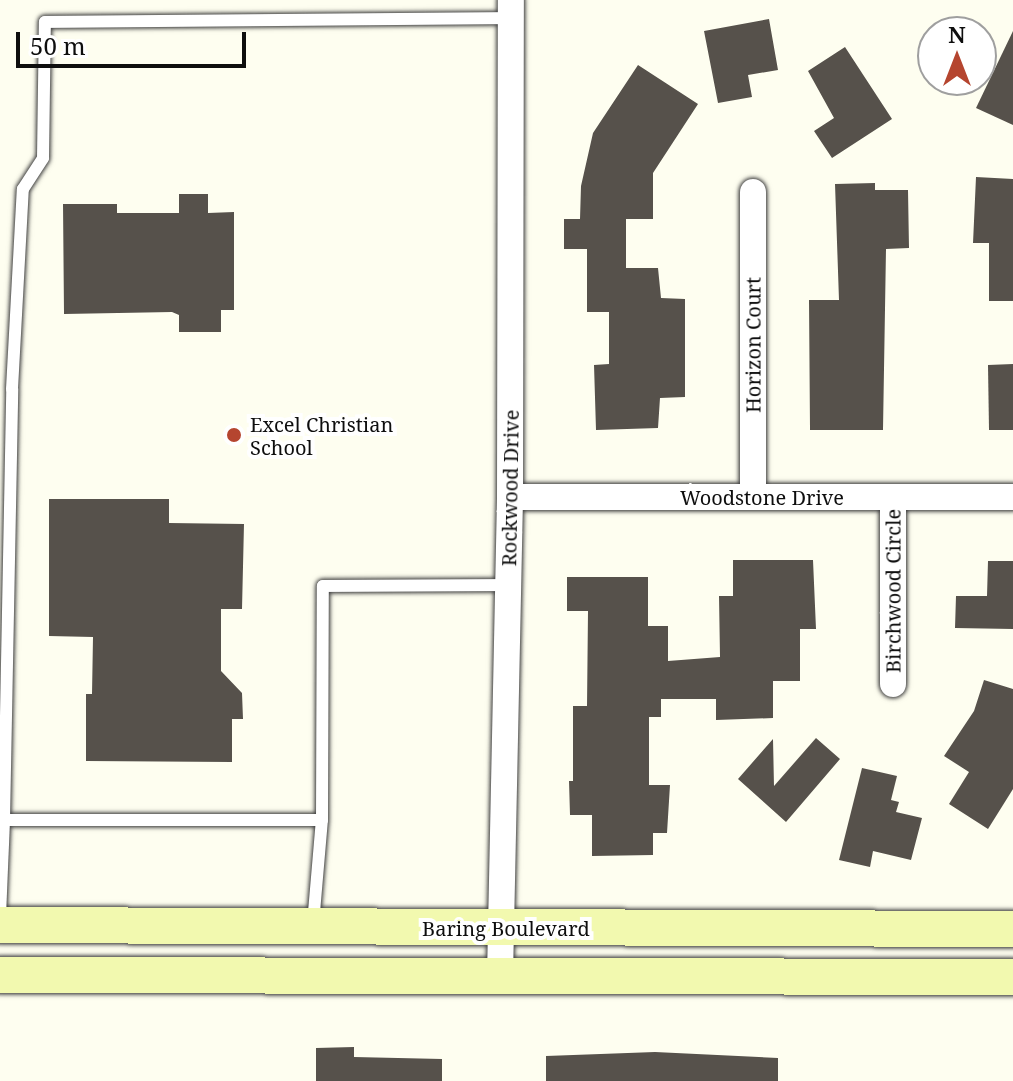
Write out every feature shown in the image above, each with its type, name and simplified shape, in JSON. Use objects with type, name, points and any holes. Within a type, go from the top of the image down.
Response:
[{"type":"main road","name":"Baring Boulevard","points":[[0,925],[1013,929]]},
{"type":"main road","points":[[0,975],[1013,977]]},
{"type":"street","name":"Rockwood Drive","points":[[500,976],[510,497],[511,9]]},
{"type":"street","name":"Horizon Court","points":[[753,192],[753,497]]},
{"type":"street","name":"Woodstone Drive","points":[[510,497],[1013,497]]},
{"type":"street","name":"Birchwood Circle","points":[[893,497],[893,684]]},
{"type":"lane","points":[[0,916],[12,389],[23,189],[43,158],[45,22],[511,9]]},
{"type":"lane","points":[[313,927],[322,820],[323,586],[508,585]]},
{"type":"lane","points":[[4,820],[322,820]]},
{"type":"building","points":[[769,19],[778,70],[748,75],[752,97],[718,103],[704,31]]},
{"type":"building","points":[[1013,31],[1013,125],[976,108],[982,96],[997,96],[997,64]]},
{"type":"building","points":[[845,47],[892,119],[832,158],[814,131],[834,118],[808,71]]},
{"type":"building","points":[[638,65],[698,104],[653,173],[653,219],[626,219],[626,268],[658,268],[661,298],[685,299],[685,397],[660,398],[658,428],[596,430],[594,365],[609,364],[609,312],[587,312],[587,249],[564,249],[564,219],[580,219],[581,186],[593,133]]},
{"type":"building","points":[[976,177],[1013,179],[1013,301],[989,301],[989,243],[973,243]]},
{"type":"building","points":[[875,183],[875,190],[908,190],[909,248],[886,249],[883,430],[810,430],[809,300],[839,300],[835,184]]},
{"type":"building","points":[[179,194],[208,194],[208,213],[234,212],[234,310],[221,310],[221,332],[179,332],[179,315],[172,312],[64,314],[63,204],[117,204],[117,213],[179,213]]},
{"type":"building","points":[[1013,364],[1013,430],[989,430],[988,365]]},
{"type":"building","points":[[49,499],[169,499],[169,523],[244,524],[242,609],[221,609],[221,671],[242,693],[243,719],[232,719],[232,762],[86,761],[86,694],[92,694],[93,637],[49,636]]},
{"type":"building","points":[[733,560],[813,560],[816,629],[800,629],[800,681],[773,681],[773,718],[716,720],[716,699],[661,699],[661,717],[649,717],[649,785],[670,785],[667,833],[653,833],[653,855],[592,856],[592,815],[570,815],[573,706],[587,706],[588,611],[567,611],[567,577],[648,577],[648,626],[668,626],[668,661],[720,657],[719,596],[733,596]]},
{"type":"building","points":[[988,561],[1013,561],[1013,629],[955,628],[956,596],[987,596]]},
{"type":"building","points":[[984,680],[1013,689],[1013,789],[988,829],[949,804],[969,772],[944,756],[974,711]]},
{"type":"building","points":[[816,738],[840,759],[786,822],[738,779],[773,739],[774,786]]},
{"type":"building","points":[[862,768],[897,776],[891,800],[899,802],[896,812],[922,818],[911,860],[873,851],[870,867],[839,860]]},
{"type":"building","points":[[354,1047],[354,1057],[442,1059],[442,1081],[316,1081],[316,1048]]},
{"type":"building","points":[[655,1052],[778,1058],[778,1081],[546,1081],[546,1056]]},
{"type":"place","name":"Excel Christian School","points":[[234,435]]}]
